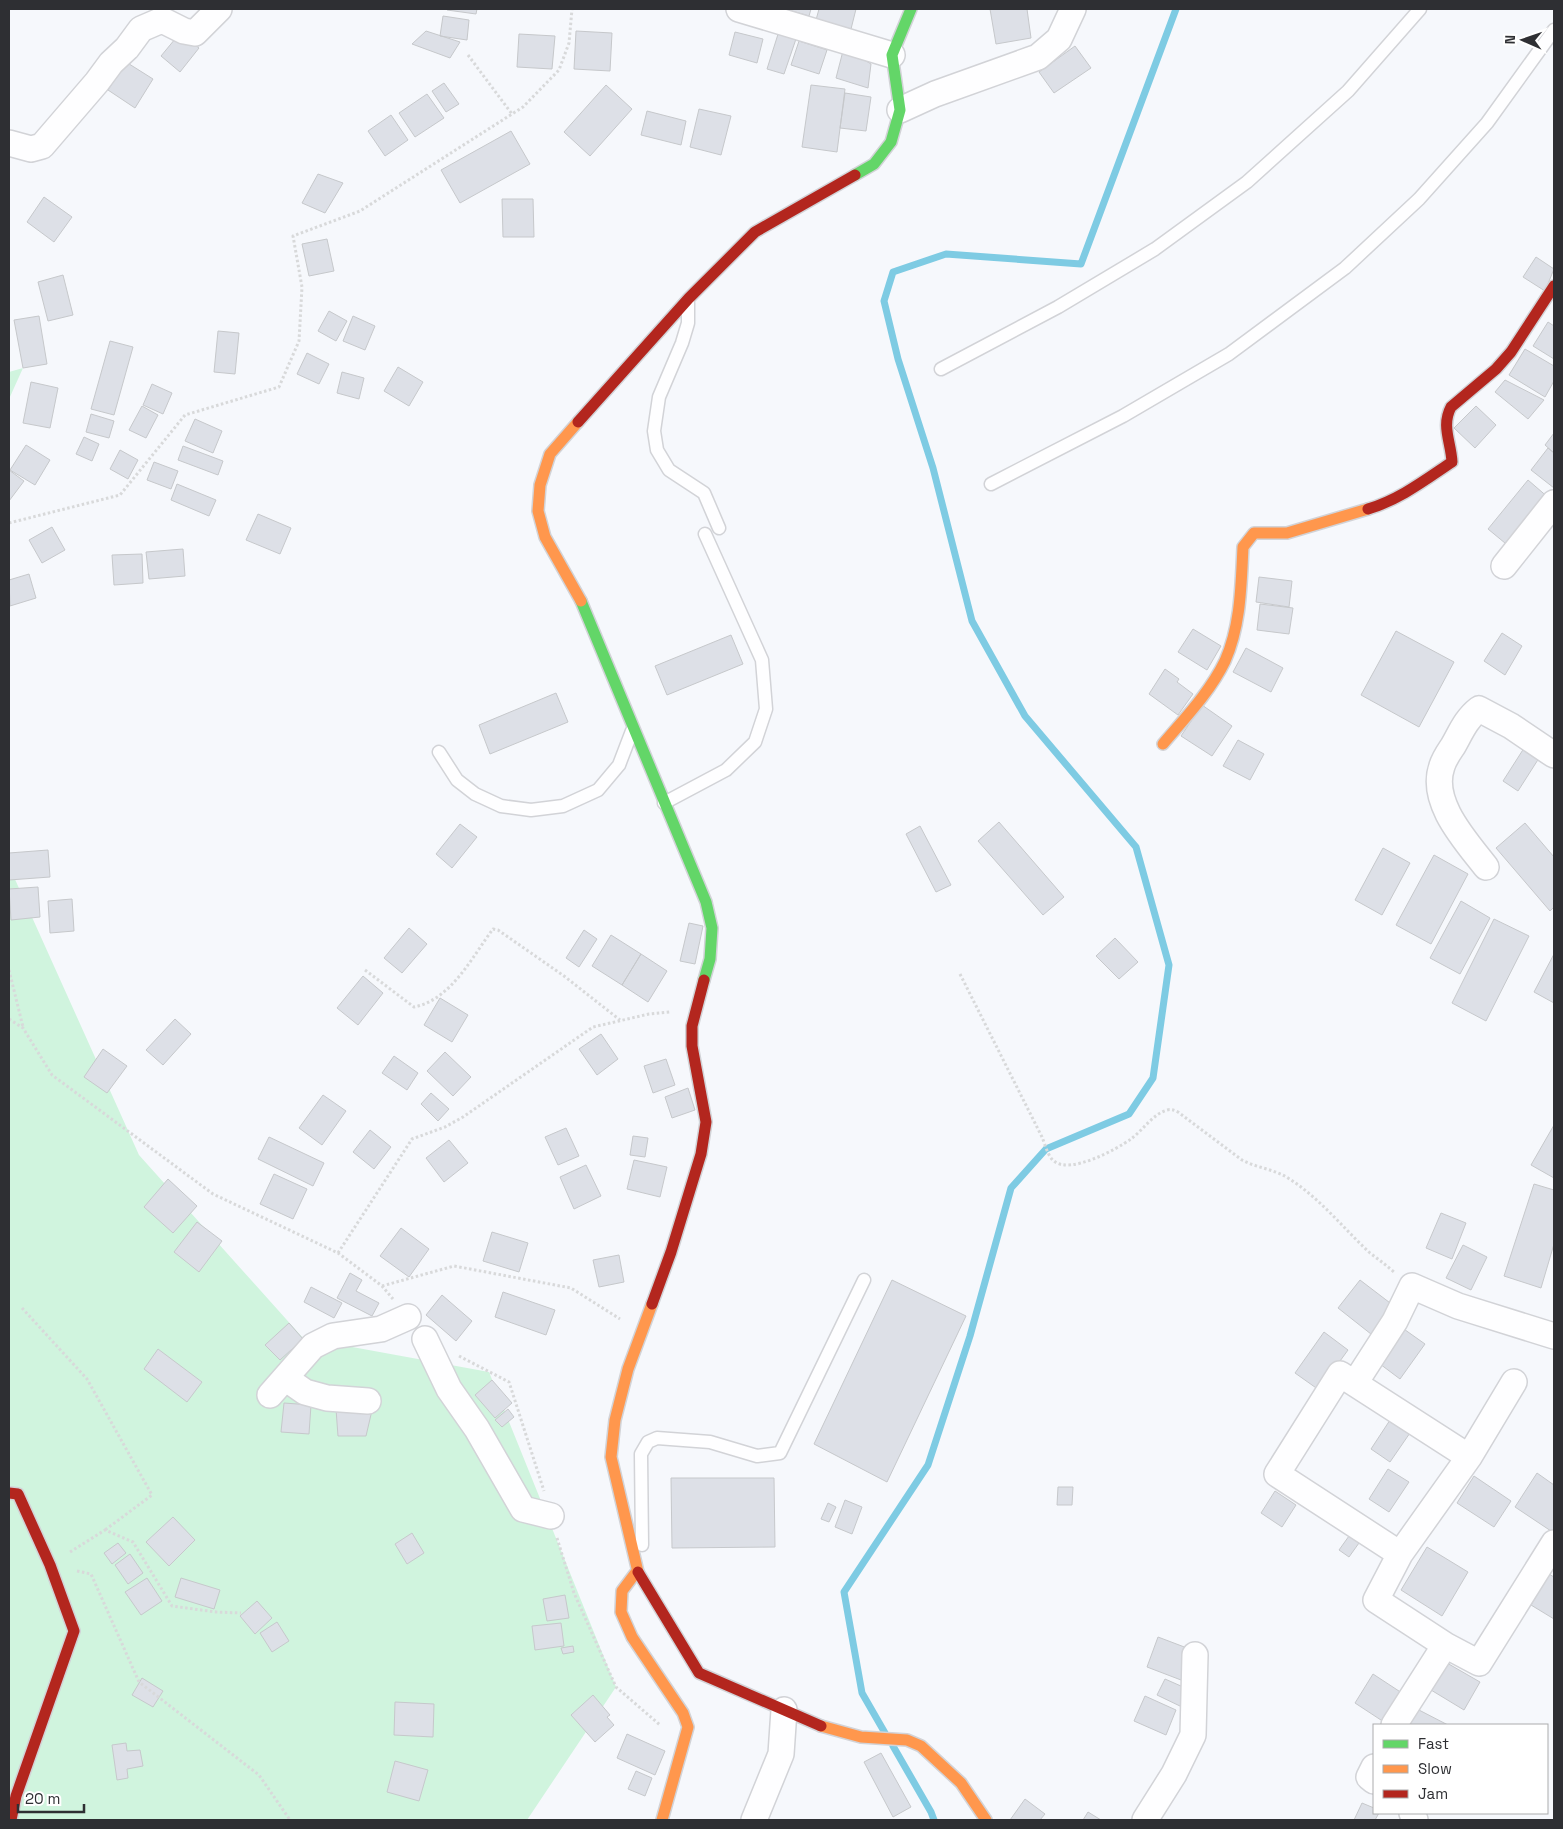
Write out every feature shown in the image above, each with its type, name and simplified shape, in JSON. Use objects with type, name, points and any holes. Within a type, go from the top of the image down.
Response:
[{"type":"street","points":[[9,144],[30,149],[42,146],[92,89],[111,63],[127,48],[141,29],[162,20],[184,31],[195,33],[219,9]]},
{"type":"street","points":[[739,9],[892,55]]},
{"type":"street","points":[[911,9],[892,55],[900,110],[891,142],[874,164],[755,232],[689,298],[550,454],[540,484],[538,511],[545,537],[583,604],[706,902],[712,928],[710,959],[692,1026],[692,1046],[706,1122],[701,1154],[671,1252],[628,1369],[615,1420],[611,1457],[637,1571],[699,1673],[816,1725],[861,1737],[908,1740],[921,1746],[961,1783],[986,1820]]},
{"type":"street","points":[[900,110],[935,94],[1038,57],[1059,39],[1074,9]]},
{"type":"street","points":[[1163,744],[1208,688],[1225,661],[1234,633],[1241,594],[1243,547],[1246,540],[1254,533],[1287,533],[1379,506],[1412,489],[1446,467],[1452,462],[1452,453],[1444,423],[1446,415],[1451,407],[1496,369],[1511,352],[1554,286]]},
{"type":"street","points":[[1504,566],[1554,504]]},
{"type":"street","points":[[1486,867],[1454,825],[1442,800],[1439,782],[1442,766],[1469,716],[1479,709],[1511,726],[1554,756]]},
{"type":"street","points":[[1355,1383],[1395,1321],[1412,1286],[1458,1306],[1554,1336]]},
{"type":"street","points":[[368,1401],[327,1398],[278,1386],[313,1346],[333,1336],[382,1329],[408,1317]]},
{"type":"street","points":[[425,1339],[450,1389],[477,1429],[523,1510],[551,1516]]},
{"type":"street","points":[[1400,1554],[1277,1474],[1340,1374],[1470,1457]]},
{"type":"street","points":[[1514,1382],[1470,1457],[1400,1554],[1376,1600],[1445,1644],[1480,1663],[1554,1543]]},
{"type":"street","points":[[9,1493],[18,1494],[50,1565],[74,1631],[16,1796],[11,1820]]},
{"type":"street","points":[[637,1571],[622,1591],[621,1612],[632,1637],[683,1713],[688,1727],[662,1820]]},
{"type":"street","points":[[1395,1724],[1445,1644]]},
{"type":"street","points":[[1144,1820],[1174,1774],[1193,1735],[1195,1655]]},
{"type":"street","points":[[754,1820],[781,1754],[784,1710]]},
{"type":"street","points":[[1373,1768],[1369,1777],[1373,1779]]},
{"type":"lane","points":[[941,369],[1058,307],[1155,249],[1246,182],[1348,91],[1420,9]]},
{"type":"lane","points":[[991,484],[1123,416],[1229,354],[1345,268],[1419,200],[1487,123],[1554,30]]},
{"type":"lane","points":[[689,298],[688,324],[659,397],[654,431],[657,450],[669,470],[704,493],[719,528]]},
{"type":"lane","points":[[664,803],[726,770],[754,742],[766,709],[762,660],[705,534]]},
{"type":"lane","points":[[439,752],[457,780],[475,794],[501,806],[531,810],[563,806],[598,790],[619,766],[633,729]]},
{"type":"lane","points":[[637,1571],[642,1556],[641,1454],[648,1442],[657,1438],[710,1442],[757,1456],[780,1452],[864,1280]]},
{"type":"path","points":[[9,523],[120,495],[185,415],[279,387],[299,341],[302,288],[293,236],[360,210],[523,108],[559,70],[570,44],[572,9]]},
{"type":"path","points":[[468,55],[512,114]]},
{"type":"path","points":[[365,970],[414,1007],[425,1005],[450,988],[493,929],[498,930],[564,976],[620,1021]]},
{"type":"path","points":[[9,970],[23,1028]]},
{"type":"path","points":[[960,974],[1052,1160],[1060,1166],[1076,1164],[1108,1152],[1132,1138],[1165,1110],[1171,1109],[1178,1112],[1242,1160],[1253,1166],[1282,1175],[1304,1189],[1371,1253],[1412,1286]]},
{"type":"path","points":[[338,1253],[412,1139],[445,1127],[463,1117],[593,1027],[649,1014],[696,1010]]},
{"type":"path","points":[[382,1286],[454,1266],[571,1288],[622,1320]]},
{"type":"path","points":[[22,1308],[87,1379],[152,1495],[105,1530],[50,1565]]},
{"type":"path","points":[[105,1530],[133,1542],[172,1606],[216,1612],[241,1613]]},
{"type":"path","points":[[50,1565],[91,1574],[139,1682],[259,1775],[290,1820]]},
{"type":"green space","points":[[23,368],[9,399],[9,372]]},
{"type":"green space","points":[[9,866],[139,1155],[303,1338],[489,1372],[616,1687],[527,1820],[9,1820]]},
{"type":"building","points":[[447,9],[477,9],[476,14]]},
{"type":"building","points":[[785,9],[811,9],[809,16]]},
{"type":"building","points":[[819,9],[856,9],[851,29],[816,20]]},
{"type":"building","points":[[990,9],[1027,9],[1031,38],[996,44]]},
{"type":"building","points":[[443,16],[469,20],[467,40],[440,36]]},
{"type":"building","points":[[426,31],[460,42],[450,58],[412,44]]},
{"type":"building","points":[[576,31],[612,33],[610,71],[574,69]]},
{"type":"building","points":[[779,31],[797,36],[784,74],[767,69]]},
{"type":"building","points":[[735,32],[763,39],[757,63],[729,55]]},
{"type":"building","points":[[180,33],[199,48],[180,72],[161,56]]},
{"type":"building","points":[[519,34],[555,36],[552,69],[517,67]]},
{"type":"building","points":[[799,41],[827,50],[819,74],[791,65]]},
{"type":"building","points":[[1075,46],[1091,68],[1054,93],[1039,72]]},
{"type":"building","points":[[844,47],[871,64],[868,88],[836,78]]},
{"type":"building","points":[[126,62],[153,79],[135,108],[108,90]]},
{"type":"building","points":[[444,83],[459,104],[446,112],[432,91]]},
{"type":"building","points":[[606,85],[632,109],[590,156],[564,132]]},
{"type":"building","points":[[811,85],[845,89],[837,152],[802,147]]},
{"type":"building","points":[[845,93],[871,97],[866,131],[840,128]]},
{"type":"building","points":[[427,94],[444,118],[415,137],[399,113]]},
{"type":"building","points":[[699,109],[731,116],[721,155],[690,147]]},
{"type":"building","points":[[647,111],[686,121],[681,145],[641,135]]},
{"type":"building","points":[[391,115],[408,140],[385,156],[368,131]]},
{"type":"building","points":[[511,131],[530,164],[460,203],[441,170]]},
{"type":"building","points":[[318,174],[343,183],[325,213],[302,203]]},
{"type":"building","points":[[44,197],[72,217],[54,242],[27,222]]},
{"type":"building","points":[[502,199],[533,199],[534,237],[503,237]]},
{"type":"building","points":[[327,239],[334,271],[309,276],[302,244]]},
{"type":"building","points":[[1536,257],[1554,269],[1545,291],[1523,277]]},
{"type":"building","points":[[63,275],[73,315],[48,321],[38,282]]},
{"type":"building","points":[[329,311],[347,321],[336,341],[318,331]]},
{"type":"building","points":[[39,316],[47,364],[23,368],[14,320]]},
{"type":"building","points":[[353,316],[375,326],[365,350],[343,341]]},
{"type":"building","points":[[1548,322],[1554,326],[1554,359],[1533,346]]},
{"type":"building","points":[[218,331],[239,333],[235,374],[214,372]]},
{"type":"building","points":[[110,341],[133,347],[114,415],[91,409]]},
{"type":"building","points":[[1525,349],[1554,366],[1554,381],[1545,397],[1509,375]]},
{"type":"building","points":[[307,353],[329,364],[319,384],[297,374]]},
{"type":"building","points":[[398,367],[423,382],[409,406],[384,391]]},
{"type":"building","points":[[342,372],[364,378],[359,399],[337,393]]},
{"type":"building","points":[[1505,380],[1544,400],[1528,419],[1495,392]]},
{"type":"building","points":[[31,382],[58,388],[50,428],[23,423]]},
{"type":"building","points":[[152,384],[172,393],[163,414],[143,405]]},
{"type":"building","points":[[142,406],[158,415],[146,438],[129,430]]},
{"type":"building","points":[[1476,406],[1496,425],[1475,448],[1454,428]]},
{"type":"building","points":[[91,414],[114,421],[109,438],[86,432]]},
{"type":"building","points":[[195,419],[222,431],[213,453],[185,441]]},
{"type":"building","points":[[1554,433],[1554,453],[1545,445]]},
{"type":"building","points":[[84,437],[99,444],[92,461],[76,454]]},
{"type":"building","points":[[26,445],[50,460],[35,485],[10,470]]},
{"type":"building","points":[[183,446],[223,461],[218,475],[178,460]]},
{"type":"building","points":[[1548,448],[1554,453],[1554,488],[1531,470]]},
{"type":"building","points":[[120,450],[138,460],[128,479],[110,469]]},
{"type":"building","points":[[154,462],[178,471],[171,489],[147,480]]},
{"type":"building","points":[[9,470],[24,481],[9,501]]},
{"type":"building","points":[[1528,480],[1550,499],[1511,548],[1488,529]]},
{"type":"building","points":[[177,484],[216,500],[209,516],[171,500]]},
{"type":"building","points":[[258,514],[291,528],[280,554],[246,540]]},
{"type":"building","points":[[52,527],[65,550],[42,563],[29,540]]},
{"type":"building","points":[[183,549],[185,576],[149,579],[146,552]]},
{"type":"building","points":[[142,554],[143,583],[114,585],[112,555]]},
{"type":"building","points":[[29,574],[36,598],[10,606],[9,580]]},
{"type":"building","points":[[1259,577],[1292,581],[1289,607],[1256,602]]},
{"type":"building","points":[[1260,604],[1293,608],[1289,634],[1257,630]]},
{"type":"building","points":[[1193,629],[1221,646],[1207,670],[1178,652]]},
{"type":"building","points":[[1396,631],[1454,662],[1419,727],[1361,695]]},
{"type":"building","points":[[1502,633],[1522,646],[1505,675],[1484,661]]},
{"type":"building","points":[[731,635],[743,664],[667,695],[655,666]]},
{"type":"building","points":[[1246,648],[1283,668],[1271,692],[1233,672]]},
{"type":"building","points":[[1165,669],[1179,679],[1177,682],[1193,694],[1178,715],[1149,694]]},
{"type":"building","points":[[556,693],[568,722],[490,754],[479,725]]},
{"type":"building","points":[[1202,705],[1232,726],[1212,756],[1181,736]]},
{"type":"building","points":[[1238,740],[1264,754],[1250,780],[1223,766]]},
{"type":"building","points":[[1526,745],[1541,755],[1518,791],[1503,781]]},
{"type":"building","points":[[999,822],[1064,897],[1043,915],[978,841]]},
{"type":"building","points":[[1525,823],[1554,857],[1554,907],[1550,911],[1496,848]]},
{"type":"building","points":[[460,824],[477,837],[452,868],[436,854]]},
{"type":"building","points":[[920,826],[951,885],[936,892],[906,834]]},
{"type":"building","points":[[1383,848],[1410,863],[1382,915],[1355,900]]},
{"type":"building","points":[[48,850],[50,877],[9,880],[9,853]]},
{"type":"building","points":[[1434,855],[1468,874],[1431,944],[1396,925]]},
{"type":"building","points":[[38,887],[40,917],[11,920],[9,889]]},
{"type":"building","points":[[72,899],[74,931],[50,933],[48,901]]},
{"type":"building","points":[[1461,901],[1490,918],[1460,974],[1430,958]]},
{"type":"building","points":[[1494,919],[1529,936],[1486,1021],[1452,1003]]},
{"type":"building","points":[[689,923],[703,926],[695,964],[680,961]]},
{"type":"building","points":[[409,928],[427,944],[402,973],[384,958]]},
{"type":"building","points":[[584,930],[597,939],[579,967],[566,958]]},
{"type":"building","points":[[611,935],[641,954],[622,985],[592,966]]},
{"type":"building","points":[[1115,938],[1138,962],[1119,979],[1096,956]]},
{"type":"building","points":[[641,954],[667,971],[648,1002],[622,985]]},
{"type":"building","points":[[1554,954],[1554,1003],[1534,992]]},
{"type":"building","points":[[363,976],[383,993],[358,1025],[337,1008]]},
{"type":"building","points":[[440,998],[468,1015],[452,1042],[424,1025]]},
{"type":"building","points":[[175,1019],[191,1034],[163,1065],[146,1050]]},
{"type":"building","points":[[601,1034],[618,1059],[597,1075],[579,1049]]},
{"type":"building","points":[[103,1049],[127,1066],[107,1093],[84,1077]]},
{"type":"building","points":[[445,1052],[471,1077],[453,1096],[427,1071]]},
{"type":"building","points":[[394,1056],[418,1073],[407,1090],[382,1073]]},
{"type":"building","points":[[666,1059],[675,1085],[653,1093],[644,1066]]},
{"type":"building","points":[[688,1088],[695,1110],[672,1118],[665,1097]]},
{"type":"building","points":[[431,1093],[449,1109],[438,1121],[421,1104]]},
{"type":"building","points":[[323,1095],[346,1111],[322,1145],[299,1128]]},
{"type":"building","points":[[1554,1125],[1554,1178],[1531,1165]]},
{"type":"building","points":[[566,1128],[579,1156],[558,1165],[545,1137]]},
{"type":"building","points":[[370,1130],[391,1147],[374,1169],[353,1152]]},
{"type":"building","points":[[633,1136],[648,1138],[645,1157],[630,1155]]},
{"type":"building","points":[[269,1137],[324,1163],[313,1186],[258,1159]]},
{"type":"building","points":[[449,1140],[468,1163],[444,1182],[426,1158]]},
{"type":"building","points":[[634,1160],[667,1167],[660,1197],[627,1189]]},
{"type":"building","points":[[586,1165],[601,1196],[574,1209],[560,1177]]},
{"type":"building","points":[[274,1174],[307,1189],[293,1219],[260,1204]]},
{"type":"building","points":[[168,1179],[197,1206],[173,1233],[144,1207]]},
{"type":"building","points":[[1534,1184],[1554,1190],[1554,1244],[1541,1288],[1504,1276]]},
{"type":"building","points":[[1441,1213],[1466,1223],[1452,1259],[1426,1248]]},
{"type":"building","points":[[197,1222],[222,1241],[199,1272],[174,1252]]},
{"type":"building","points":[[401,1228],[429,1249],[409,1277],[380,1256]]},
{"type":"building","points":[[492,1232],[528,1243],[519,1272],[483,1261]]},
{"type":"building","points":[[1463,1245],[1487,1257],[1471,1290],[1446,1278]]},
{"type":"building","points":[[619,1255],[624,1282],[599,1287],[593,1260]]},
{"type":"building","points":[[350,1273],[362,1280],[356,1291],[379,1303],[372,1316],[337,1298]]},
{"type":"building","points":[[892,1280],[966,1316],[887,1482],[814,1444]]},
{"type":"building","points":[[1360,1280],[1398,1309],[1376,1338],[1338,1308]]},
{"type":"building","points":[[311,1287],[342,1303],[334,1318],[304,1302]]},
{"type":"building","points":[[503,1292],[555,1310],[546,1335],[495,1317]]},
{"type":"building","points":[[442,1295],[472,1321],[456,1341],[426,1315]]},
{"type":"building","points":[[289,1323],[303,1339],[280,1360],[265,1345]]},
{"type":"building","points":[[1401,1327],[1425,1344],[1400,1379],[1376,1361]]},
{"type":"building","points":[[1324,1332],[1348,1350],[1319,1390],[1295,1373]]},
{"type":"building","points":[[158,1349],[202,1382],[187,1402],[144,1369]]},
{"type":"building","points":[[492,1380],[512,1403],[495,1418],[475,1395]]},
{"type":"building","points":[[284,1403],[311,1405],[309,1434],[281,1432]]},
{"type":"building","points":[[373,1406],[366,1436],[338,1436],[336,1409]]},
{"type":"building","points":[[508,1409],[514,1417],[502,1427],[495,1420]]},
{"type":"building","points":[[1392,1417],[1412,1430],[1390,1462],[1371,1449]]},
{"type":"building","points":[[1388,1469],[1409,1482],[1389,1512],[1369,1499]]},
{"type":"building","points":[[1537,1473],[1554,1485],[1554,1533],[1515,1507]]},
{"type":"building","points":[[1474,1476],[1511,1501],[1494,1527],[1457,1503]]},
{"type":"building","points":[[671,1478],[774,1478],[775,1547],[672,1548]]},
{"type":"building","points":[[1058,1487],[1073,1487],[1072,1505],[1057,1505]]},
{"type":"building","points":[[1275,1491],[1296,1505],[1282,1527],[1261,1513]]},
{"type":"building","points":[[845,1500],[862,1507],[852,1534],[835,1527]]},
{"type":"building","points":[[828,1503],[836,1507],[829,1522],[821,1519]]},
{"type":"building","points":[[173,1517],[195,1540],[169,1566],[146,1542]]},
{"type":"building","points":[[412,1533],[424,1553],[407,1564],[395,1544]]},
{"type":"building","points":[[1349,1536],[1359,1543],[1349,1557],[1339,1550]]},
{"type":"building","points":[[118,1543],[126,1553],[112,1564],[104,1553]]},
{"type":"building","points":[[1427,1547],[1468,1572],[1442,1616],[1401,1590]]},
{"type":"building","points":[[130,1554],[143,1573],[128,1584],[115,1565]]},
{"type":"building","points":[[1549,1574],[1554,1577],[1554,1619],[1531,1605]]},
{"type":"building","points":[[147,1578],[162,1601],[141,1615],[125,1592]]},
{"type":"building","points":[[181,1578],[220,1590],[214,1609],[175,1597]]},
{"type":"building","points":[[565,1595],[569,1618],[547,1621],[543,1599]]},
{"type":"building","points":[[257,1601],[272,1618],[255,1634],[240,1616]]},
{"type":"building","points":[[277,1622],[289,1641],[272,1652],[260,1633]]},
{"type":"building","points":[[561,1623],[564,1646],[535,1650],[532,1626]]},
{"type":"building","points":[[1158,1637],[1187,1648],[1182,1661],[1188,1663],[1181,1680],[1147,1667]]},
{"type":"building","points":[[573,1646],[574,1652],[563,1654],[561,1648]]},
{"type":"building","points":[[1447,1663],[1480,1682],[1464,1710],[1431,1690]]},
{"type":"building","points":[[1373,1674],[1405,1695],[1387,1724],[1355,1703]]},
{"type":"building","points":[[142,1678],[163,1691],[153,1707],[132,1695]]},
{"type":"building","points":[[1165,1679],[1190,1690],[1182,1707],[1157,1695]]},
{"type":"building","points":[[593,1695],[610,1715],[607,1717],[614,1725],[595,1742],[571,1715]]},
{"type":"building","points":[[1145,1696],[1176,1710],[1166,1735],[1134,1721]]},
{"type":"building","points":[[395,1702],[434,1704],[433,1737],[394,1735]]},
{"type":"building","points":[[1417,1709],[1446,1724],[1410,1724]]},
{"type":"building","points":[[627,1734],[665,1751],[655,1775],[617,1758]]},
{"type":"building","points":[[126,1743],[127,1751],[140,1750],[143,1766],[127,1769],[128,1778],[117,1780],[112,1745]]},
{"type":"building","points":[[881,1753],[911,1807],[893,1817],[864,1762]]},
{"type":"building","points":[[395,1761],[428,1770],[419,1801],[387,1792]]},
{"type":"building","points":[[636,1771],[652,1778],[645,1796],[628,1789]]},
{"type":"building","points":[[1025,1799],[1045,1814],[1040,1820],[1010,1820]]},
{"type":"building","points":[[1362,1803],[1373,1808],[1373,1814],[1378,1814],[1375,1820],[1354,1820]]},
{"type":"building","points":[[1088,1812],[1101,1820],[1083,1820]]},
{"type":"waterway","points":[[885,1733],[862,1693],[844,1592],[928,1465],[970,1336],[1011,1188],[1046,1149],[1129,1114],[1153,1078],[1169,965],[1136,847],[1025,716],[972,621],[933,468],[898,359],[884,301],[893,272],[946,254],[1081,264],[1176,9]]},
{"type":"waterway","points":[[893,1746],[934,1820]]},
{"type":"traffic: fast","points":[[855,175],[874,164],[891,142],[900,110],[892,55],[911,9]]},
{"type":"traffic: fast","points":[[581,601],[706,902],[712,928],[710,959],[704,980]]},
{"type":"traffic: slow","points":[[578,422],[550,454],[540,485],[538,511],[545,537],[581,601]]},
{"type":"traffic: slow","points":[[1163,744],[1205,694],[1225,661],[1237,619],[1241,590],[1243,547],[1254,533],[1287,533],[1368,509]]},
{"type":"traffic: slow","points":[[638,1572],[611,1457],[615,1420],[628,1369],[652,1304]]},
{"type":"traffic: slow","points":[[637,1571],[622,1591],[621,1612],[632,1637],[683,1713],[688,1727],[662,1820]]},
{"type":"traffic: slow","points":[[821,1726],[861,1737],[907,1740],[921,1746],[961,1783],[986,1820]]},
{"type":"traffic: jam","points":[[578,422],[689,298],[755,232],[855,175]]},
{"type":"traffic: jam","points":[[1368,509],[1401,495],[1452,462],[1447,434],[1448,414],[1451,407],[1496,369],[1511,352],[1554,286]]},
{"type":"traffic: jam","points":[[652,1304],[671,1252],[701,1154],[706,1122],[692,1046],[692,1026],[704,980]]},
{"type":"traffic: jam","points":[[9,1493],[18,1494],[50,1565],[74,1631],[16,1796],[11,1820]]},
{"type":"traffic: jam","points":[[638,1572],[699,1673],[821,1726]]}]
